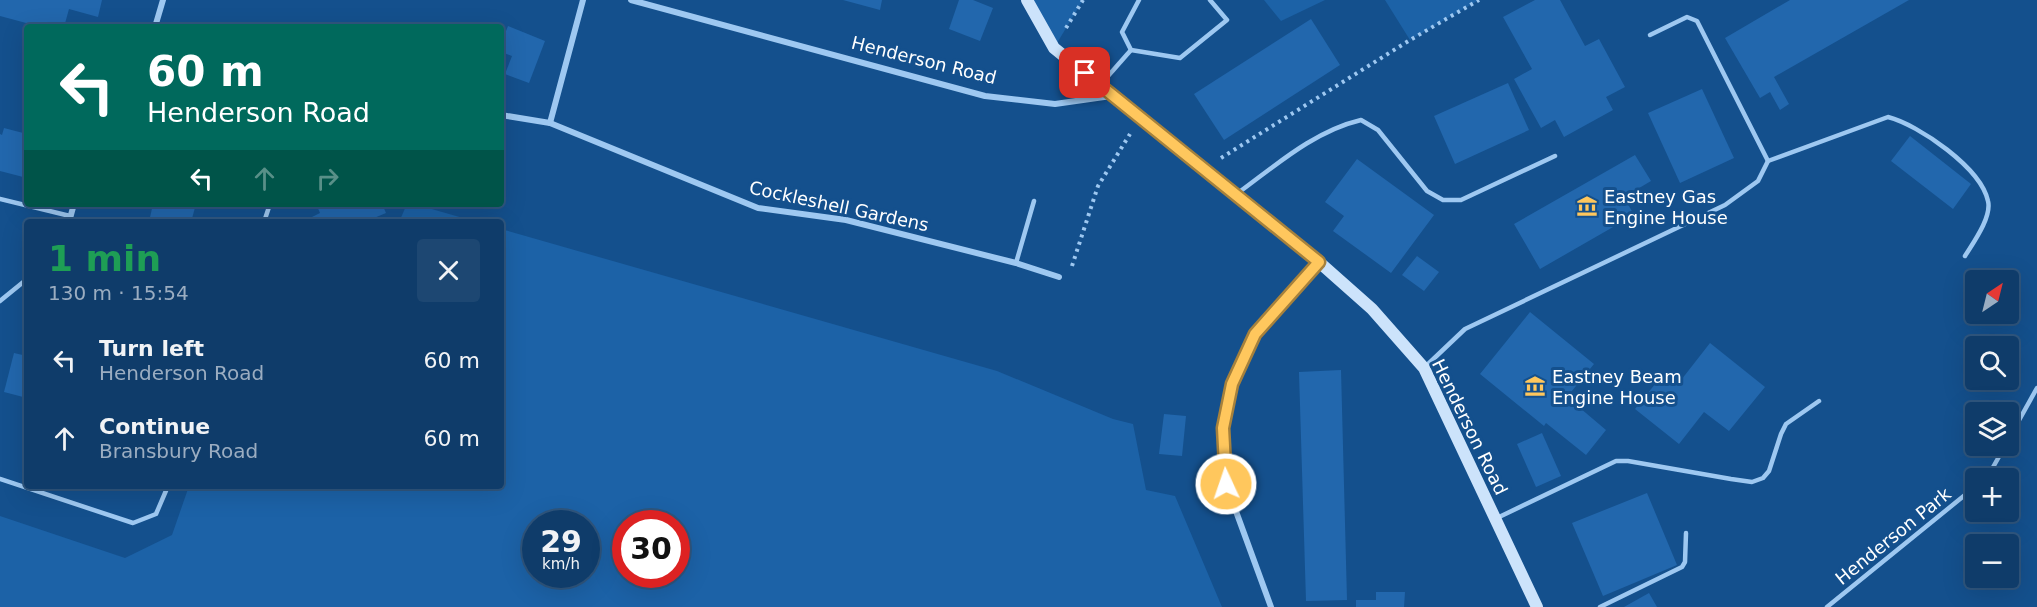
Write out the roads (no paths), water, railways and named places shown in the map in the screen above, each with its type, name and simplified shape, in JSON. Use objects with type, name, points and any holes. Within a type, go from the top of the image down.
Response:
[{"type":"street","points":[[155,24],[163,0]]},
{"type":"street","points":[[550,123],[583,0]]},
{"type":"street","name":"Henderson Road","points":[[631,0],[985,96],[1055,104],[1114,96],[1319,262],[1372,309],[1424,368],[1537,607]]},
{"type":"street","points":[[1027,0],[1054,48],[1114,96]]},
{"type":"street","name":"Cockleshell Gardens","points":[[504,115],[550,123],[758,208],[846,220],[1016,263],[1059,277]]},
{"type":"street","points":[[1271,607],[1226,484],[1223,428],[1232,384],[1255,334],[1319,262]]},
{"type":"lane","points":[[1131,50],[1122,32],[1139,0]]},
{"type":"lane","points":[[1131,50],[1180,58],[1227,20],[1210,0]]},
{"type":"lane","points":[[1650,35],[1687,16],[1697,21],[1768,161]]},
{"type":"lane","points":[[1100,86],[1131,50]]},
{"type":"lane","points":[[1424,368],[1465,329],[1725,205],[1758,181],[1768,161],[1888,117],[1904,121],[1923,132],[1965,166],[1985,194],[1989,202],[1988,214],[1965,256]]},
{"type":"lane","points":[[1235,195],[1299,148],[1345,124],[1361,120],[1378,130],[1427,191],[1443,200],[1461,200],[1555,156]]},
{"type":"lane","points":[[0,199],[24,206]]},
{"type":"lane","points":[[1016,263],[1035,201]]},
{"type":"lane","points":[[28,207],[70,219]]},
{"type":"lane","points":[[0,301],[24,281]]},
{"type":"lane","points":[[2019,420],[2037,388]]},
{"type":"lane","points":[[1495,519],[1616,461],[1628,461],[1752,482],[1763,478],[1769,471],[1780,434],[1786,424],[1818,401]]},
{"type":"lane","points":[[0,479],[24,487]]},
{"type":"lane","points":[[30,489],[133,524],[156,514],[167,489]]},
{"type":"lane","name":"Henderson Park","points":[[1827,607],[1965,495]]},
{"type":"lane","points":[[1600,607],[1682,567],[1685,562],[1686,533]]},
{"type":"place","name":"Eastney Gas Engine House","points":[[1587,206]]},
{"type":"place","name":"Eastney Beam Engine House","points":[[1535,386]]}]
